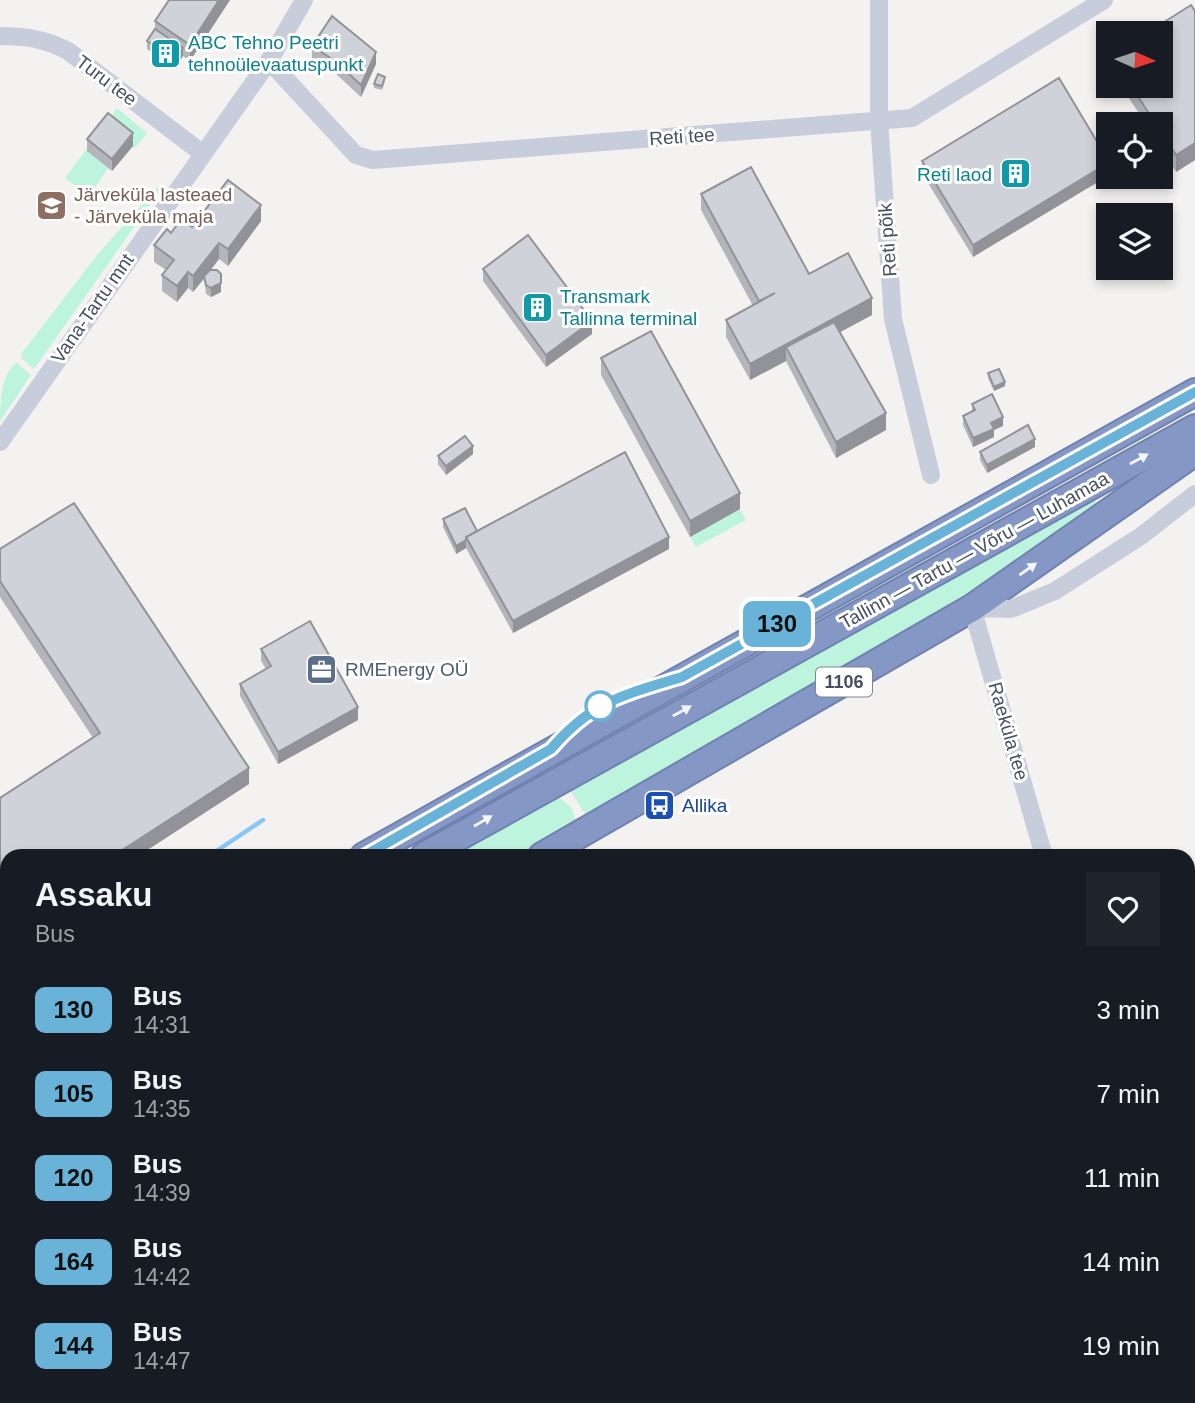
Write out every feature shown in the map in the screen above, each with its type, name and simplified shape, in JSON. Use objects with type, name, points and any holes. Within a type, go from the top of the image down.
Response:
[{"type":"highway","name":"Tallinn — Tartu — Võru — Luhamaa","points":[[377,849],[1195,392]]},
{"type":"highway","name":"Tallinn — Tartu — Võru — Luhamaa","points":[[437,849],[1195,428]]},
{"type":"highway","name":"1106","points":[[554,849],[972,608],[1195,452]]},
{"type":"street","name":"Vana-Tartu mnt","points":[[0,442],[269,61],[304,0]]},
{"type":"street","name":"Reti põik","points":[[879,0],[878,121],[893,318],[931,475]]},
{"type":"street","name":"Reti tee","points":[[269,61],[356,155],[373,160],[912,118],[1104,0]]},
{"type":"street","name":"Turu tee","points":[[0,36],[33,38],[68,51],[202,153]]},
{"type":"street","points":[[972,608],[1011,610],[1055,591],[1141,536],[1195,494]]},
{"type":"street","name":"Raeküla tee","points":[[972,608],[1042,849]]},
{"type":"green space","points":[[117,108],[147,133],[135,148],[108,126],[108,168],[89,196],[65,178]]},
{"type":"green space","points":[[158,187],[158,193],[34,369],[21,358],[22,353],[98,254]]},
{"type":"green space","points":[[17,363],[31,375],[0,421],[5,381]]},
{"type":"green space","points":[[1091,501],[1096,502],[1096,508],[1014,569],[587,817],[570,790]]},
{"type":"green space","points":[[740,509],[746,520],[696,547],[690,537]]},
{"type":"green space","points":[[558,797],[571,807],[576,821],[530,849],[466,849]]},
{"type":"building","points":[[169,0],[219,0],[190,45],[155,21]]},
{"type":"building","points":[[1191,5],[1195,11],[1195,143],[1176,155],[1173,150],[1173,112],[1148,112],[1139,98],[1173,98],[1173,21],[1166,21]]},
{"type":"building","points":[[332,16],[376,52],[361,85],[335,61],[312,46]]},
{"type":"building","points":[[155,29],[183,48],[175,59],[147,41]]},
{"type":"building","points":[[378,74],[385,77],[382,86],[374,84]]},
{"type":"building","name":"Reti laod","points":[[1059,78],[1096,140],[1096,170],[973,245],[922,161]]},
{"type":"building","points":[[108,113],[133,133],[112,159],[87,139]]},
{"type":"building","points":[[751,167],[809,274],[848,253],[872,298],[750,364],[726,320],[775,293],[759,301],[701,194]]},
{"type":"building","points":[[228,180],[261,205],[228,249],[219,243],[193,276],[188,272],[177,286],[162,275],[174,260],[154,245],[167,229],[171,233],[182,218],[192,227]]},
{"type":"building","name":"Transmark Tallinna terminal","points":[[528,235],[592,321],[546,355],[483,269]]},
{"type":"building","points":[[210,270],[217,270],[221,274],[221,283],[211,288],[206,285],[204,276]]},
{"type":"building","points":[[834,322],[886,413],[836,442],[786,347]]},
{"type":"building","points":[[651,331],[740,493],[690,521],[601,358]]},
{"type":"building","points":[[999,369],[1005,382],[994,387],[988,373]]},
{"type":"building","points":[[992,394],[1003,417],[991,423],[994,429],[973,438],[963,416],[975,410],[972,404]]},
{"type":"building","points":[[1028,425],[1035,439],[987,465],[980,452]]},
{"type":"building","points":[[465,436],[473,446],[446,466],[438,456]]},
{"type":"building","points":[[625,452],[669,537],[513,621],[466,537]]},
{"type":"building","points":[[74,503],[249,768],[124,849],[0,849],[0,798],[100,733],[0,581],[0,549]]},
{"type":"building","points":[[465,508],[477,531],[456,546],[443,519]]},
{"type":"building","points":[[310,621],[358,707],[278,752],[240,684],[271,666],[261,649]]},
{"type":"waterway","points":[[220,849],[263,820]]},
{"type":"bus line","name":"130","points":[[376,849],[551,749],[573,723],[601,705],[620,696],[682,677],[1195,392]]},
{"type":"place","name":"ABC Tehno Peetri tehnoülevaatuspunkt","points":[[165,53]]},
{"type":"place","name":"Reti laod","points":[[1015,174]]},
{"type":"place","name":"Järveküla lasteaed - Järveküla maja","points":[[51,205]]},
{"type":"place","name":"Transmark Tallinna terminal","points":[[537,307]]},
{"type":"place","name":"RMEnergy OÜ","points":[[322,669]]},
{"type":"place","name":"Allika","points":[[659,805]]}]
